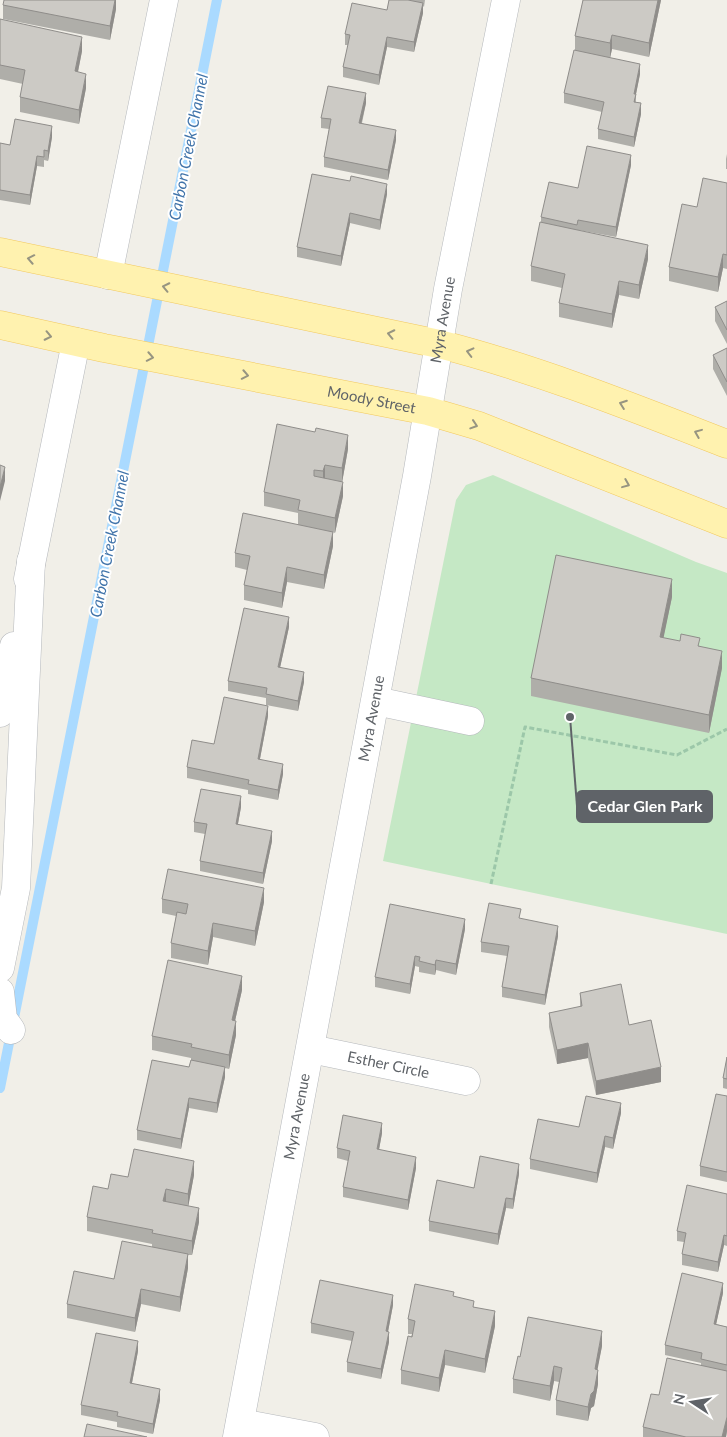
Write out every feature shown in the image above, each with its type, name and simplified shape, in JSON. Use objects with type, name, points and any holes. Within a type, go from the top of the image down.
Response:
[{"type":"main road","points":[[0,252],[438,344],[506,361],[727,444]]},
{"type":"main road","name":"Moody Street","points":[[0,325],[104,348],[428,411],[479,426],[727,524]]},
{"type":"street","points":[[114,276],[164,0]]},
{"type":"street","name":"Myra Avenue","points":[[238,1430],[376,701],[448,289],[506,0]]},
{"type":"street","points":[[0,713],[76,342]]},
{"type":"street","points":[[0,968],[16,888],[31,561]]},
{"type":"street","points":[[376,701],[470,721]]},
{"type":"street","points":[[0,992],[3,1019],[11,1030]]},
{"type":"street","name":"Esther Circle","points":[[311,1049],[466,1081]]},
{"type":"street","points":[[238,1430],[315,1437]]},
{"type":"path","points":[[491,884],[525,728],[677,755],[727,730]]},
{"type":"green space","points":[[493,475],[696,562],[727,573],[727,934],[383,861],[456,500],[466,485]]},
{"type":"building","points":[[4,0],[115,0],[110,26],[3,5]]},
{"type":"building","points":[[389,0],[408,0],[423,3],[414,42],[387,37],[379,75],[343,67],[350,35],[345,34],[352,3],[387,10]]},
{"type":"building","points":[[583,0],[658,0],[649,43],[612,35],[610,43],[575,36]]},
{"type":"building","points":[[0,19],[82,37],[75,71],[86,74],[79,110],[20,97],[25,70],[0,65]]},
{"type":"building","points":[[574,50],[640,64],[634,102],[641,103],[634,137],[598,129],[604,102],[564,93]]},
{"type":"building","points":[[328,86],[366,93],[359,123],[396,130],[388,170],[324,157],[331,119],[321,118]]},
{"type":"building","points":[[15,119],[52,126],[48,151],[44,150],[44,157],[37,156],[30,195],[0,190],[0,143],[10,145]]},
{"type":"building","points":[[587,146],[631,155],[616,227],[578,220],[577,225],[541,217],[549,182],[578,188]]},
{"type":"building","points":[[312,174],[350,181],[351,176],[387,184],[380,220],[350,213],[341,256],[297,247]]},
{"type":"building","points":[[703,178],[727,183],[727,255],[723,254],[718,277],[669,267],[682,204],[697,207]]},
{"type":"building","points":[[540,222],[648,245],[639,285],[619,281],[612,314],[559,303],[565,274],[531,266]]},
{"type":"building","points":[[727,301],[727,330],[715,307]]},
{"type":"building","points":[[727,348],[727,382],[713,355]]},
{"type":"building","points":[[277,424],[315,432],[316,428],[348,435],[342,468],[325,465],[323,471],[314,470],[314,476],[343,482],[335,518],[298,510],[300,500],[264,492]]},
{"type":"building","points":[[0,465],[5,467],[0,487]]},
{"type":"building","points":[[243,513],[333,532],[324,575],[287,567],[282,593],[244,585],[250,556],[235,553]]},
{"type":"building","points":[[556,555],[672,579],[660,637],[680,641],[681,634],[700,638],[698,646],[722,651],[709,715],[531,678]]},
{"type":"building","points":[[244,608],[289,617],[278,667],[304,672],[298,701],[266,694],[267,688],[228,681]]},
{"type":"building","points":[[224,697],[268,706],[258,759],[283,764],[278,790],[248,784],[249,780],[187,767],[192,740],[214,744]]},
{"type":"building","points":[[201,789],[241,796],[236,824],[272,831],[263,873],[200,861],[207,824],[194,822]]},
{"type":"building","points":[[168,869],[264,888],[255,931],[213,923],[208,951],[171,943],[177,912],[186,914],[188,904],[162,899]]},
{"type":"building","points":[[489,903],[521,909],[519,918],[558,926],[545,995],[502,987],[509,946],[481,942]]},
{"type":"building","points":[[390,904],[465,919],[456,964],[436,960],[435,965],[419,961],[420,957],[415,956],[410,984],[375,977]]},
{"type":"building","points":[[168,960],[242,976],[232,1020],[236,1021],[229,1055],[191,1047],[192,1044],[152,1036]]},
{"type":"building","points":[[621,984],[629,1025],[651,1020],[661,1067],[596,1081],[588,1043],[557,1050],[549,1013],[582,1006],[580,993]]},
{"type":"building","points":[[727,1057],[727,1079],[723,1078]]},
{"type":"building","points":[[152,1060],[189,1067],[191,1060],[225,1067],[217,1103],[189,1098],[181,1139],[137,1130]]},
{"type":"building","points":[[716,1094],[727,1096],[727,1172],[700,1166]]},
{"type":"building","points":[[586,1096],[621,1103],[613,1138],[605,1136],[597,1173],[530,1159],[538,1119],[579,1127]]},
{"type":"building","points":[[343,1115],[382,1123],[377,1149],[416,1157],[408,1200],[343,1187],[350,1151],[337,1148]]},
{"type":"building","points":[[134,1149],[194,1161],[188,1194],[166,1189],[163,1201],[199,1208],[192,1241],[152,1233],[153,1230],[87,1217],[93,1186],[108,1189],[111,1174],[128,1177]]},
{"type":"building","points":[[480,1156],[519,1164],[513,1199],[506,1198],[498,1234],[429,1221],[437,1180],[474,1188]]},
{"type":"building","points":[[687,1185],[727,1194],[727,1236],[724,1235],[718,1262],[682,1254],[686,1233],[677,1231]]},
{"type":"building","points":[[122,1241],[188,1254],[180,1297],[141,1289],[135,1318],[67,1304],[74,1271],[114,1279]]},
{"type":"building","points":[[682,1273],[723,1283],[714,1324],[727,1327],[727,1365],[701,1359],[702,1353],[665,1345]]},
{"type":"building","points":[[320,1280],[393,1295],[386,1331],[389,1332],[381,1369],[347,1362],[354,1332],[311,1323]]},
{"type":"building","points":[[415,1284],[454,1292],[453,1296],[474,1301],[473,1307],[495,1311],[485,1359],[445,1350],[439,1378],[401,1370],[408,1336],[412,1337],[415,1321],[408,1319]]},
{"type":"building","points":[[528,1317],[602,1331],[595,1369],[598,1370],[594,1391],[591,1394],[588,1407],[556,1400],[562,1368],[554,1366],[550,1386],[513,1379],[518,1356],[520,1357]]},
{"type":"building","points":[[96,1333],[138,1341],[130,1383],[160,1389],[153,1424],[117,1416],[118,1412],[81,1405]]},
{"type":"building","points":[[667,1358],[727,1371],[727,1417],[722,1437],[686,1437],[643,1427],[651,1394],[659,1395]]},
{"type":"building","points":[[87,1424],[147,1437],[84,1437]]},
{"type":"waterway","name":"Carbon Creek Channel","points":[[0,1088],[217,0]]},
{"type":"place","name":"Cedar Glen Park","points":[[570,717]]}]
